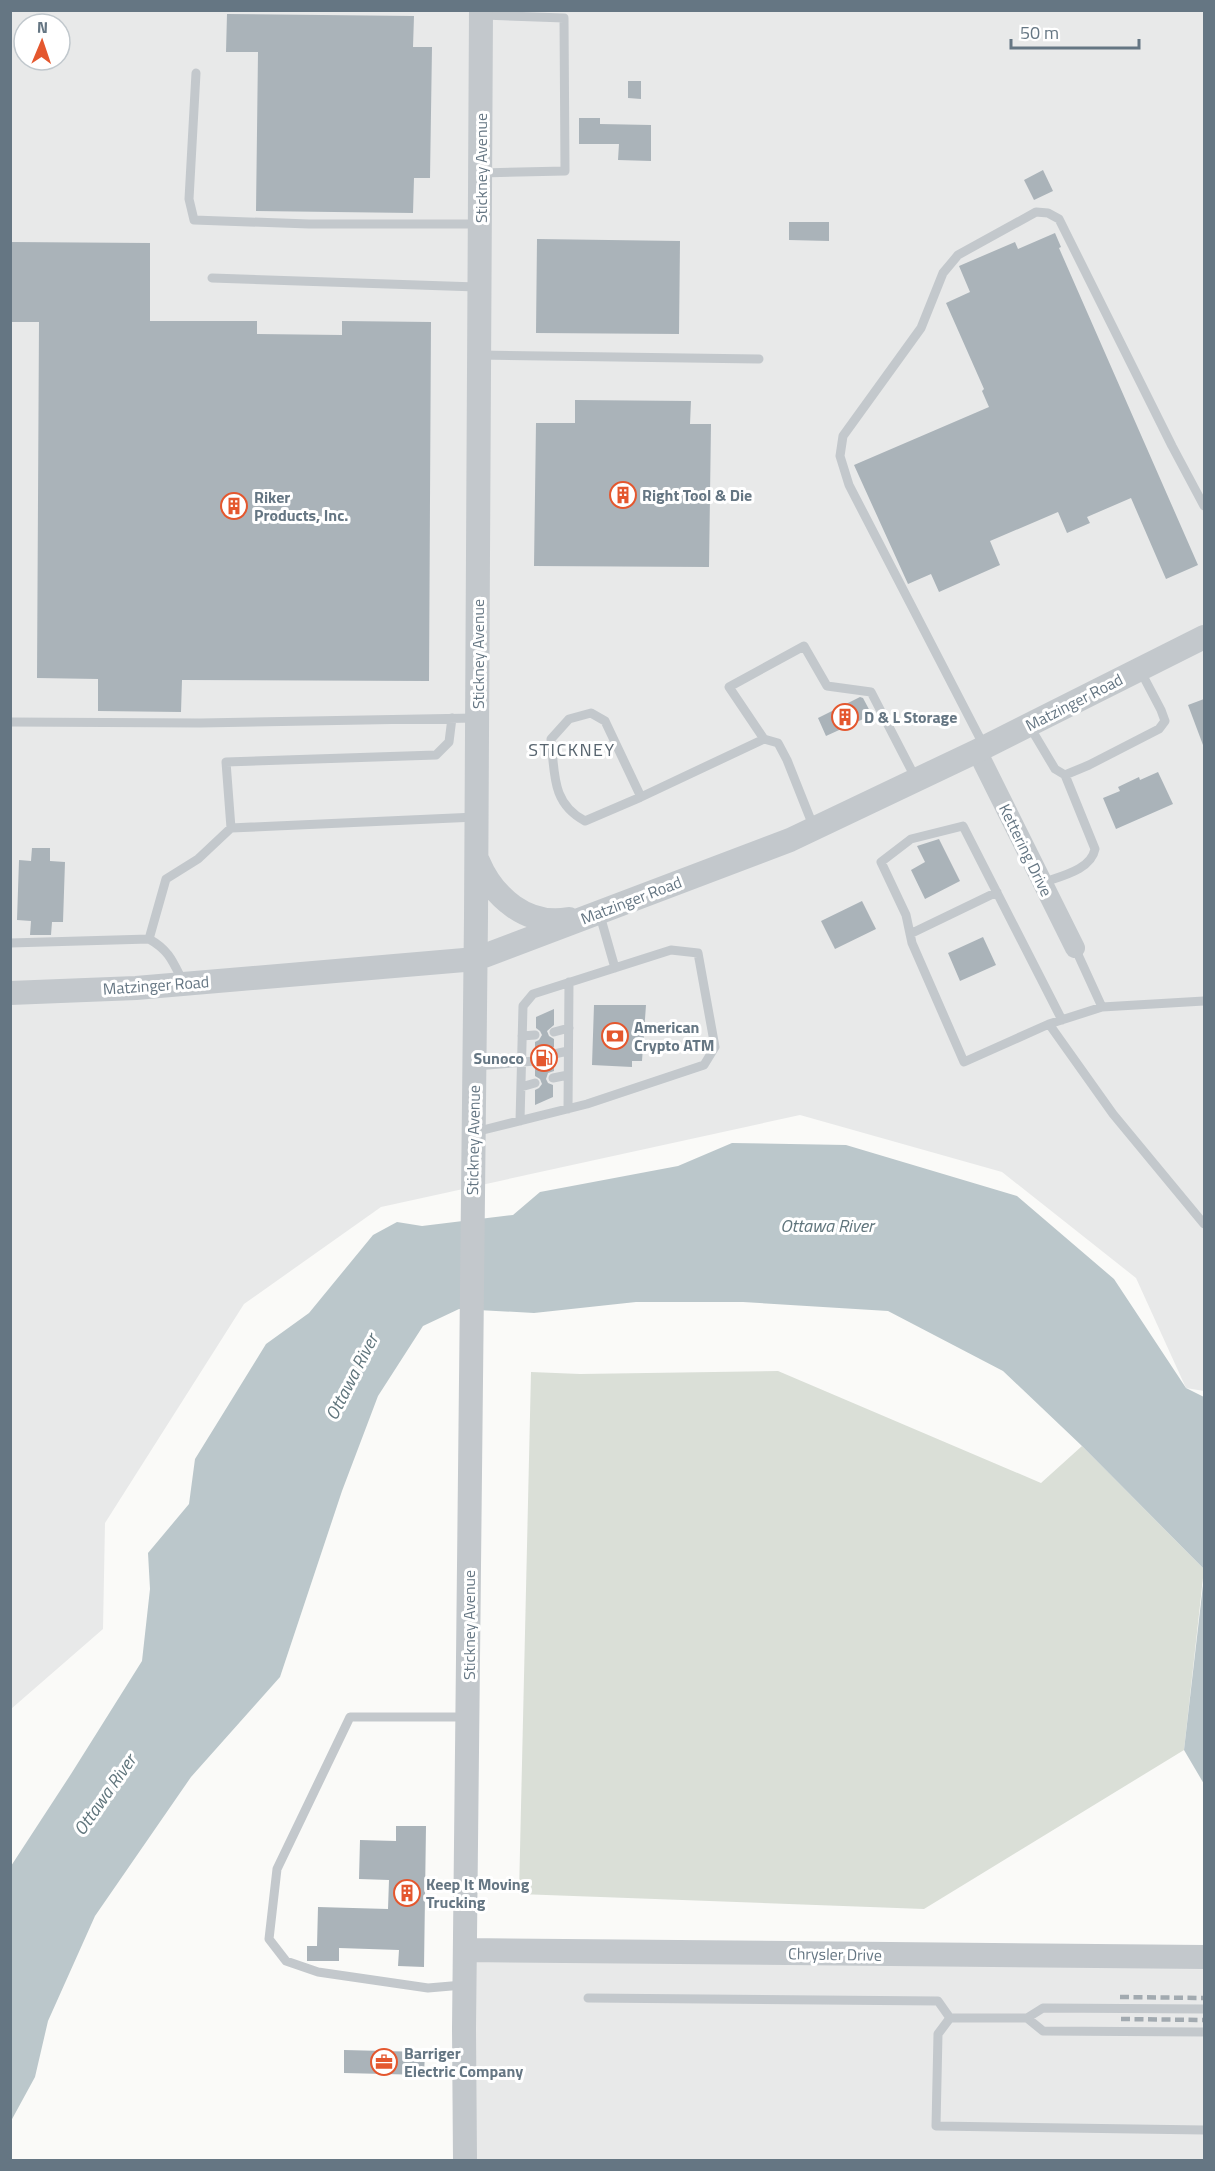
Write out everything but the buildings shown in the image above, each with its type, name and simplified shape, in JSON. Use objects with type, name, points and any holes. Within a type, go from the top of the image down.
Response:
[{"type":"street","name":"Stickney Avenue","points":[[465,2160],[482,12]]},
{"type":"street","name":"Matzinger Road","points":[[10,993],[183,984],[476,959],[790,840],[981,749],[1204,637]]},
{"type":"street","name":"Kettering Drive","points":[[981,749],[1042,883],[1075,948]]},
{"type":"street","points":[[476,856],[490,884],[512,907],[537,918],[562,921],[594,914]]},
{"type":"street","name":"Chrysler Drive","points":[[466,1950],[1204,1958]]},
{"type":"lane","points":[[481,173],[565,171],[564,18],[482,12]]},
{"type":"lane","points":[[196,73],[189,199],[194,220],[309,224],[480,224]]},
{"type":"lane","points":[[981,749],[849,485],[840,456],[843,436],[921,328],[943,273],[958,255],[1036,212],[1048,213],[1059,219],[1204,506]]},
{"type":"lane","points":[[212,278],[480,287]]},
{"type":"lane","points":[[479,355],[759,359]]},
{"type":"lane","points":[[814,828],[787,759],[778,743],[764,739],[729,687],[804,646],[827,686],[871,692],[917,780]]},
{"type":"lane","points":[[1065,775],[1160,729],[1165,721],[1140,669]]},
{"type":"lane","points":[[641,797],[605,721],[591,713],[569,719],[551,739],[559,796],[572,814],[585,821],[641,797],[764,739]]},
{"type":"lane","points":[[231,828],[226,762],[436,755],[449,742],[452,718]]},
{"type":"lane","points":[[10,722],[200,723],[477,718]]},
{"type":"lane","points":[[1029,725],[1055,769],[1065,775],[1095,849],[1088,864],[1042,883]]},
{"type":"lane","points":[[149,939],[166,879],[198,859],[231,828],[476,817]]},
{"type":"lane","points":[[1062,1020],[963,826],[911,839],[881,861],[906,915],[912,943],[964,1062],[1048,1024],[1062,1020],[1102,1007],[1204,1001]]},
{"type":"lane","points":[[910,934],[997,892]]},
{"type":"lane","points":[[594,914],[615,968]]},
{"type":"lane","points":[[10,943],[149,939],[160,945],[170,955],[183,984]]},
{"type":"lane","points":[[1075,948],[1102,1007]]},
{"type":"lane","points":[[473,1132],[520,1121],[568,1109],[704,1065],[715,1047],[698,953],[671,950],[533,994],[523,1006],[520,1121]]},
{"type":"lane","points":[[568,1109],[569,982]]},
{"type":"lane","points":[[1048,1024],[1113,1114],[1204,1224]]},
{"type":"lane","points":[[554,1032],[569,1028]]},
{"type":"lane","points":[[522,1036],[535,1035]]},
{"type":"lane","points":[[554,1054],[568,1051]]},
{"type":"lane","points":[[474,1066],[535,1061]]},
{"type":"lane","points":[[553,1078],[568,1075]]},
{"type":"lane","points":[[521,1087],[535,1083]]},
{"type":"lane","points":[[465,1985],[428,1988],[318,1972],[286,1961],[269,1938],[277,1869],[350,1717],[468,1718]]},
{"type":"lane","points":[[588,1998],[938,2001],[950,2018]]},
{"type":"lane","points":[[950,2018],[1027,2018],[1043,2008],[1204,2008]]},
{"type":"lane","points":[[950,2018],[938,2034],[936,2126],[1204,2130]]},
{"type":"lane","points":[[1027,2018],[1043,2031],[1204,2032]]},
{"type":"shaded area","points":[[11,11],[1204,11],[1204,1391],[1186,1388],[1136,1278],[1002,1172],[800,1115],[381,1207],[244,1304],[105,1523],[103,1629],[11,1709]]},
{"type":"shaded area","points":[[778,1371],[1041,1483],[1082,1446],[1204,1569],[1184,1750],[924,1909],[519,1894],[531,1372],[580,1374]]},
{"type":"shaded area","points":[[466,1950],[1204,1957],[1204,2160],[465,2160]]},
{"type":"water","name":"Ottawa River","points":[[732,1143],[846,1145],[1017,1196],[1114,1279],[1186,1388],[1204,1397],[1204,1569],[1082,1446],[1003,1371],[888,1311],[743,1302],[636,1302],[534,1313],[459,1309],[423,1326],[378,1396],[342,1491],[280,1677],[191,1777],[95,1916],[48,2021],[35,2077],[11,2121],[11,1866],[142,1661],[150,1589],[148,1553],[189,1504],[195,1459],[266,1344],[309,1313],[373,1235],[397,1222],[422,1226],[513,1215],[540,1192],[678,1166]]},
{"type":"water","points":[[1204,1576],[1204,1784],[1184,1750]]},
{"type":"railway","points":[[1120,1997],[1204,1998]]},
{"type":"railway","points":[[1121,2019],[1204,2020]]},
{"type":"place","name":"Right Tool & Die","points":[[623,495]]},
{"type":"place","name":"Riker Products, Inc.","points":[[234,506]]},
{"type":"place","name":"D & L Storage","points":[[845,717]]},
{"type":"place","name":"American Crypto ATM","points":[[615,1036]]},
{"type":"place","name":"Sunoco","points":[[544,1058]]},
{"type":"place","name":"Keep It Moving Trucking","points":[[407,1893]]},
{"type":"place","name":"Barriger Electric Company","points":[[384,2062]]},
{"type":"district","name":"STICKNEY","points":[[572,750]]}]
